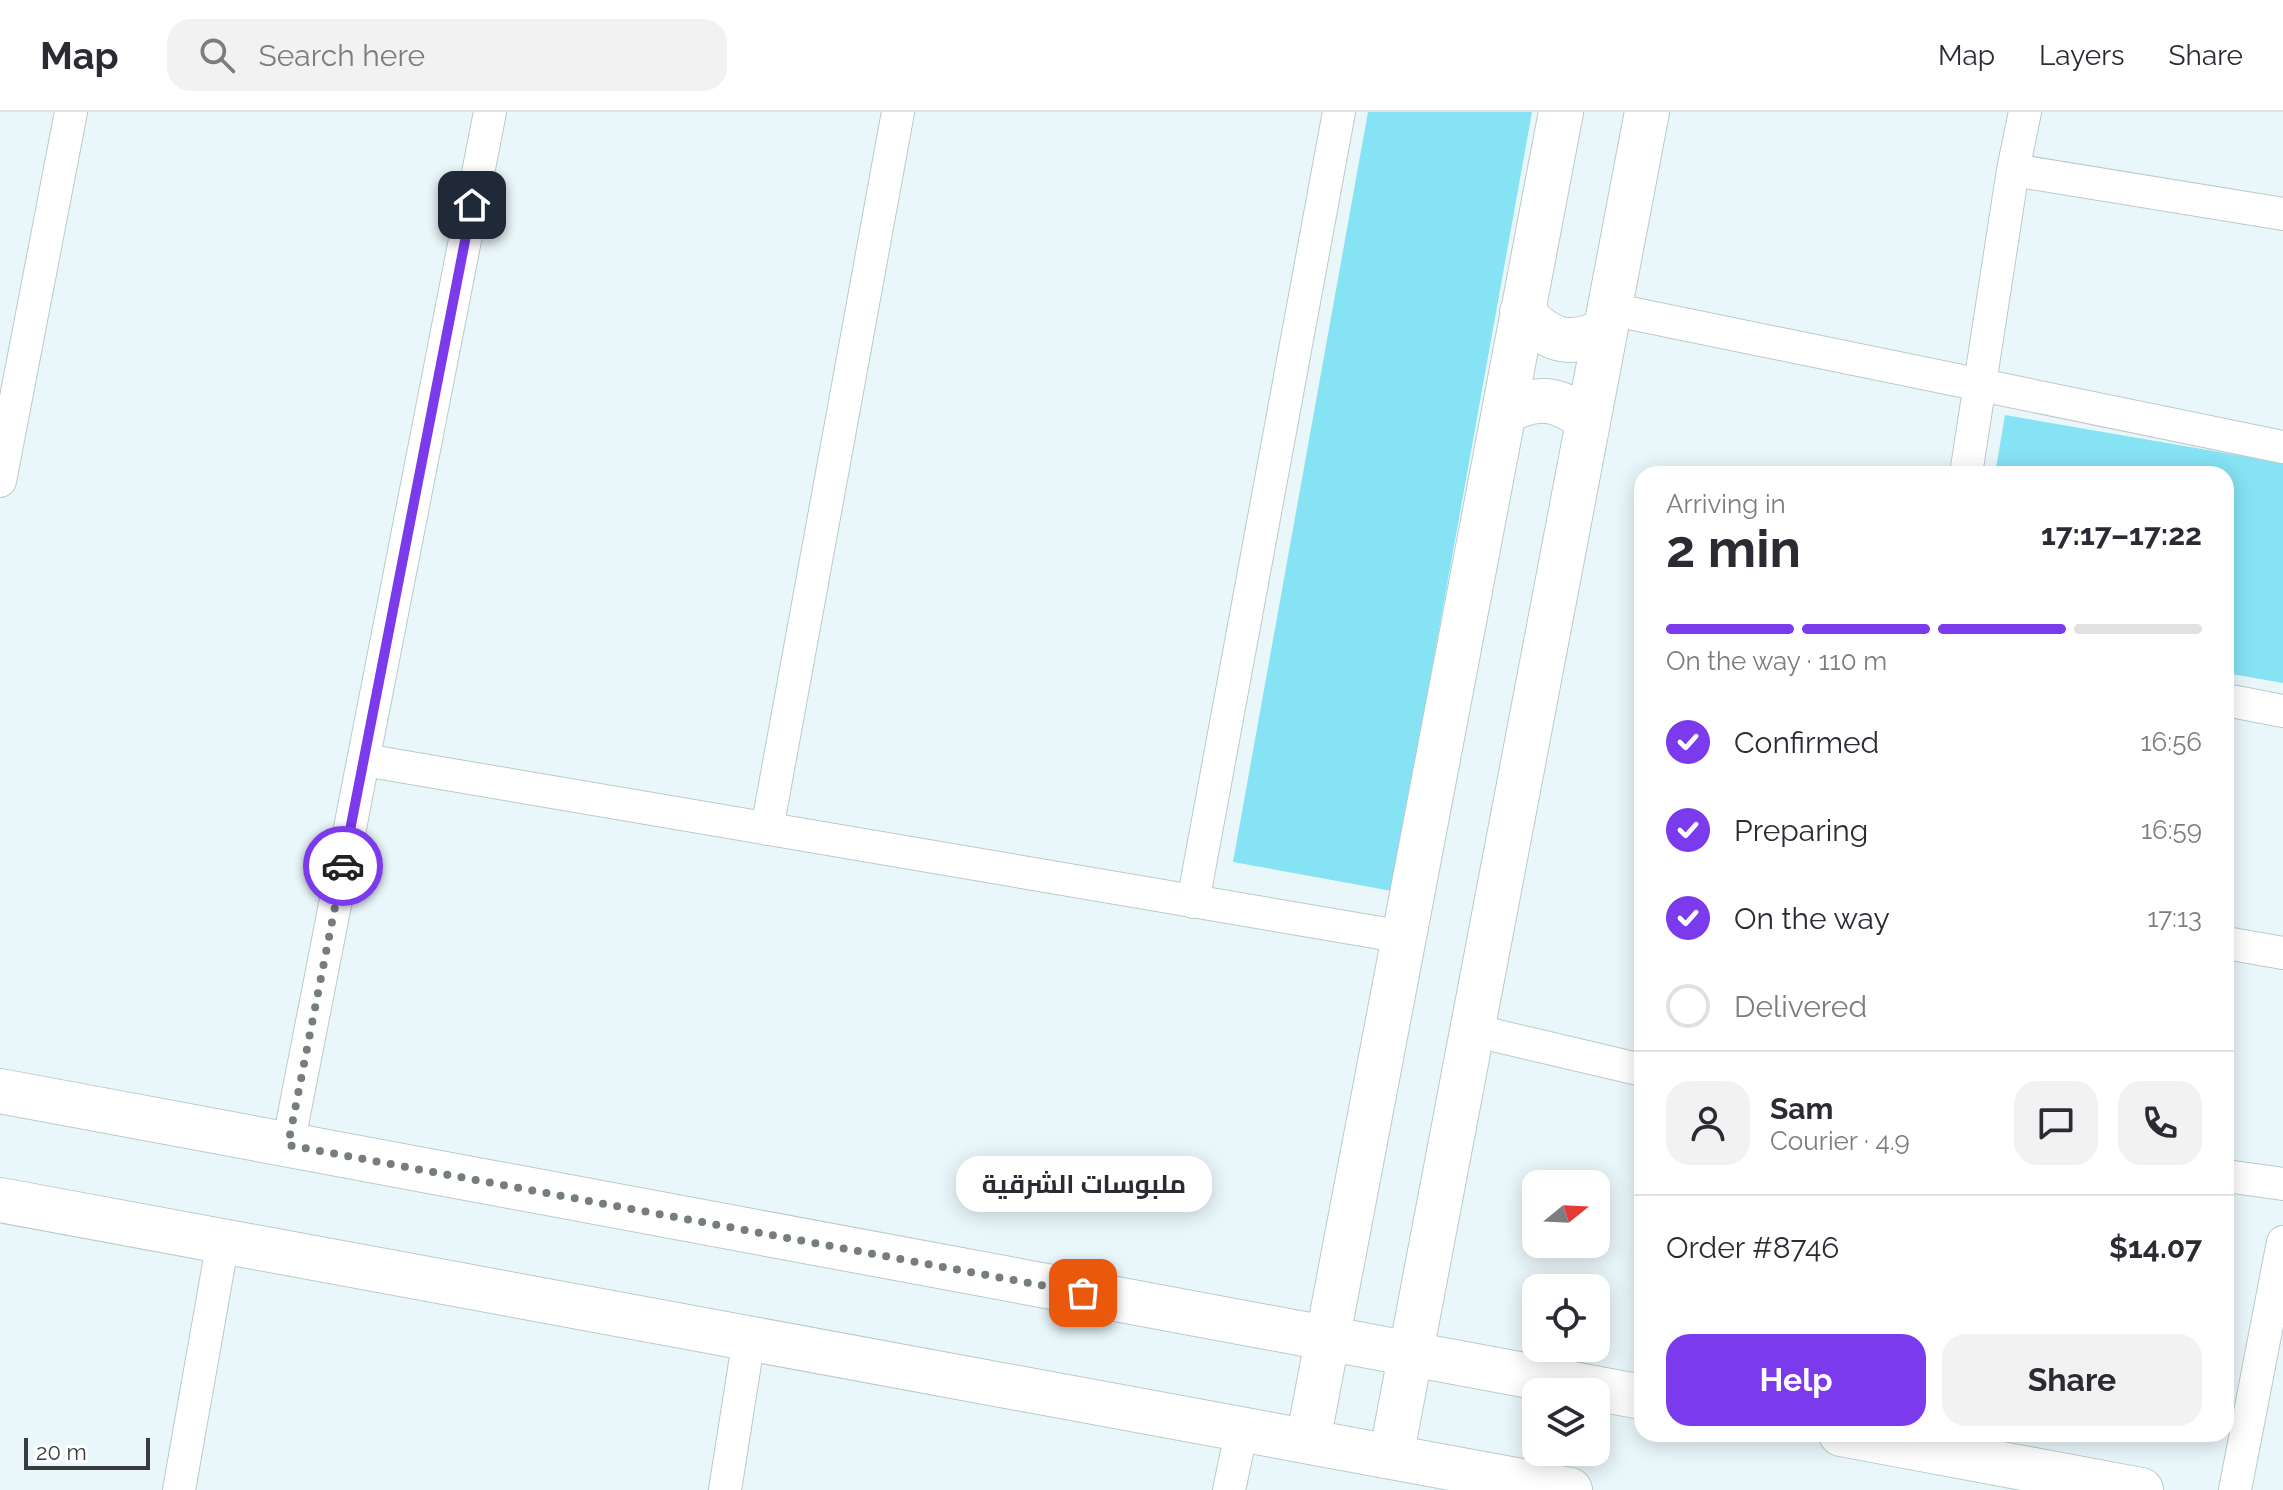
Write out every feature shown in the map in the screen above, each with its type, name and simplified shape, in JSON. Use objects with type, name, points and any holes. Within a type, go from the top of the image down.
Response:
[{"type":"street","points":[[0,481],[71,112]]},
{"type":"street","points":[[288,1145],[490,112]]},
{"type":"street","points":[[767,829],[898,112]]},
{"type":"street","points":[[1193,902],[1339,112]]},
{"type":"street","points":[[1308,1441],[1561,112]]},
{"type":"street","points":[[1391,1457],[1647,112]]},
{"type":"street","points":[[1967,466],[2013,170],[2025,112]]},
{"type":"street","points":[[2013,170],[2283,214]]},
{"type":"street","points":[[1522,312],[1535,327],[1551,337],[1570,341],[1588,339],[1607,320]]},
{"type":"street","points":[[1607,320],[1981,385],[2283,447]]},
{"type":"street","points":[[1504,412],[1525,402],[1548,400],[1570,407],[1588,421]]},
{"type":"street","points":[[2234,702],[2283,711]]},
{"type":"street","points":[[364,760],[1404,937]]},
{"type":"street","points":[[2234,944],[2283,953]]},
{"type":"street","points":[[1472,1030],[1634,1068]]},
{"type":"street","points":[[0,1091],[1634,1396]]},
{"type":"street","points":[[2234,1177],[2283,1184]]},
{"type":"street","points":[[0,1200],[1570,1490]]},
{"type":"street","points":[[179,1490],[223,1241]]},
{"type":"street","points":[[2235,1490],[2283,1242]]},
{"type":"street","points":[[725,1490],[749,1338]]},
{"type":"street","points":[[1229,1490],[1242,1429]]},
{"type":"street","points":[[1884,1442],[2141,1490]]},
{"type":"shaded area","points":[[1368,112],[1532,112],[1392,891],[1233,862]]},
{"type":"shaded area","points":[[2005,415],[2283,463],[2283,683],[2234,674],[2234,466],[1996,466]]},
{"type":"way so far","points":[[343,866],[288,1145],[1083,1293]]},
{"type":"place","name":"ملبوسات الشرقية","points":[[1083,1293]]},
{"type":"route","points":[[343,866],[472,205]]}]
